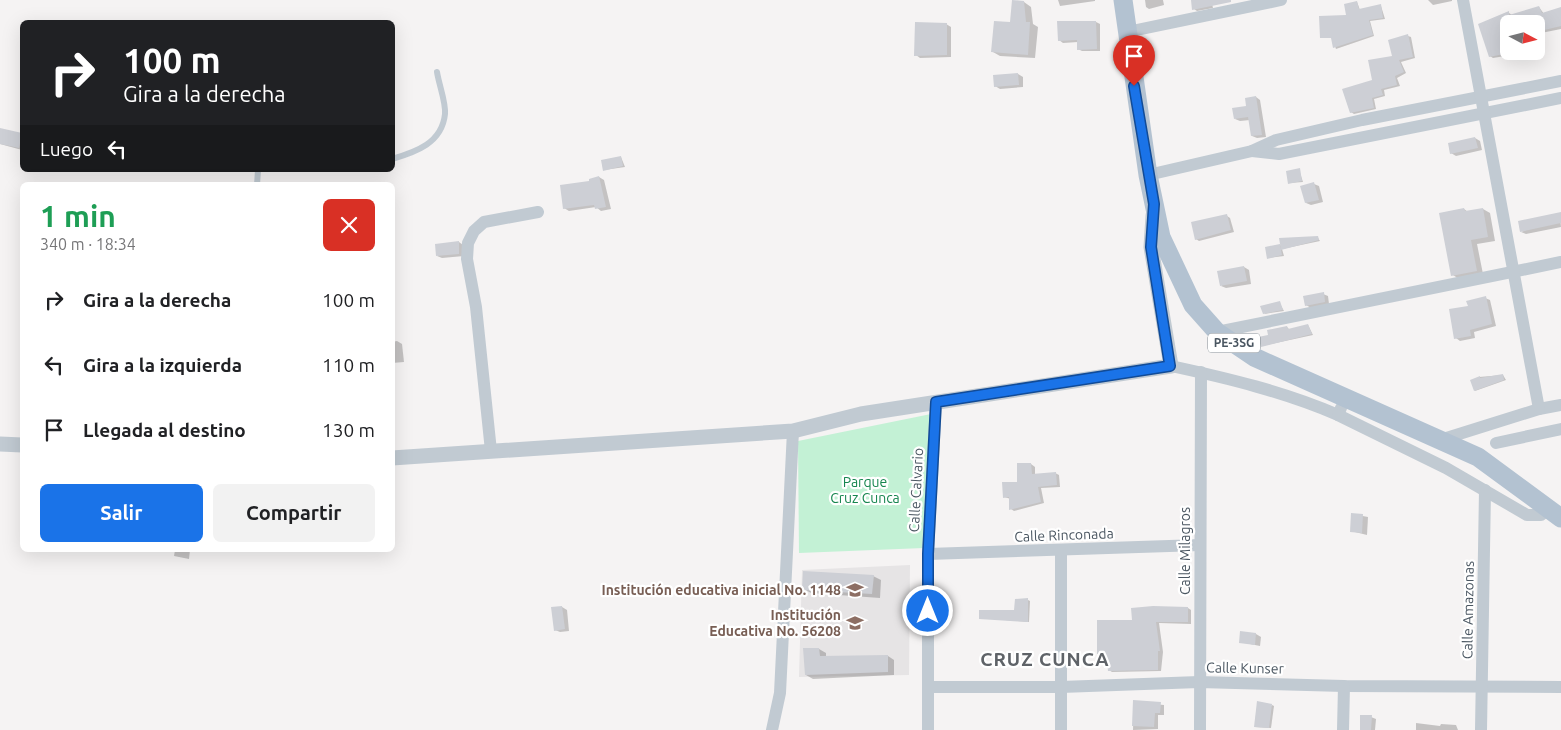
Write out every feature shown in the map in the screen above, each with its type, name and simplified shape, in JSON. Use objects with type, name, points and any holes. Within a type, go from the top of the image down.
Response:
[{"type":"main road","name":"PE-3SG","points":[[1123,0],[1126,32],[1148,175],[1161,237],[1193,305],[1217,332],[1254,357],[1341,407],[1440,440],[1478,457],[1554,513]]},
{"type":"street","points":[[1126,32],[1281,0]]},
{"type":"street","points":[[1463,0],[1539,409]]},
{"type":"street","points":[[1148,175],[1252,151],[1276,140],[1362,120],[1481,95],[1561,81]]},
{"type":"street","points":[[1523,87],[1526,104]]},
{"type":"street","points":[[1252,151],[1279,154],[1366,135],[1561,98]]},
{"type":"street","points":[[1362,120],[1366,135]]},
{"type":"street","points":[[1154,204],[1151,247],[1170,366]]},
{"type":"street","points":[[491,451],[476,308],[467,259],[468,243],[474,231],[484,222],[538,212]]},
{"type":"street","points":[[1217,332],[1561,262]]},
{"type":"street","points":[[395,458],[793,431],[860,414],[1170,366],[1201,372],[1315,405],[1341,407],[1527,515],[1554,513]]},
{"type":"street","name":"Calle Milagros","points":[[1200,730],[1201,372]]},
{"type":"street","name":"Calle Calvario","points":[[928,730],[928,554],[936,402]]},
{"type":"street","points":[[1440,440],[1539,409],[1561,405]]},
{"type":"street","points":[[1496,443],[1561,429]]},
{"type":"street","points":[[772,730],[780,693],[793,431]]},
{"type":"street","points":[[0,444],[20,445]]},
{"type":"street","name":"Calle Amazonas","points":[[1481,730],[1485,490]]},
{"type":"street","name":"Calle Rinconada","points":[[928,554],[1200,545]]},
{"type":"street","points":[[1061,550],[1061,730]]},
{"type":"street","name":"Calle Kunser","points":[[928,688],[1061,687],[1199,682],[1344,686],[1561,687]]},
{"type":"street","points":[[1343,730],[1344,686]]},
{"type":"lane","points":[[395,158],[423,148],[432,141],[440,130],[445,113],[437,72]]},
{"type":"shaded area","name":"Institución Educativa No. 56208","points":[[910,565],[909,675],[799,677],[802,570]]},
{"type":"green space","name":"Parque Cruz Cunca","points":[[931,414],[924,548],[799,553],[798,441]]},
{"type":"building","points":[[1012,0],[1024,1],[1026,22],[1030,22],[1028,55],[991,52],[994,21],[1010,22]]},
{"type":"building","points":[[1191,0],[1231,0],[1231,2],[1192,10]]},
{"type":"building","points":[[1357,1],[1359,9],[1381,4],[1383,18],[1369,20],[1373,35],[1333,48],[1331,38],[1320,38],[1319,16],[1346,15],[1344,4]]},
{"type":"building","points":[[1539,6],[1542,13],[1561,7],[1561,26],[1545,30],[1545,15],[1509,15]]},
{"type":"building","points":[[1509,11],[1509,15],[1500,15],[1500,55],[1489,57],[1478,24]]},
{"type":"building","points":[[1057,21],[1096,21],[1097,49],[1077,50],[1077,40],[1058,41]]},
{"type":"building","points":[[915,22],[947,23],[947,55],[914,56]]},
{"type":"building","points":[[1408,34],[1413,57],[1399,60],[1404,72],[1395,76],[1397,85],[1381,89],[1383,95],[1372,98],[1374,108],[1350,113],[1342,89],[1372,80],[1368,60],[1392,56],[1388,40]]},
{"type":"building","points":[[1018,73],[1019,85],[994,87],[993,75]]},
{"type":"building","points":[[1256,96],[1262,135],[1251,136],[1248,117],[1234,119],[1232,108],[1246,106],[1245,98]]},
{"type":"building","points":[[0,128],[20,133],[19,148],[0,144]]},
{"type":"building","points":[[1475,137],[1478,148],[1450,154],[1448,143]]},
{"type":"building","points":[[621,156],[623,166],[603,171],[601,160]]},
{"type":"building","points":[[1300,168],[1302,181],[1288,184],[1286,171]]},
{"type":"building","points":[[599,176],[606,207],[595,209],[594,205],[563,209],[560,185],[589,181],[589,179]]},
{"type":"building","points":[[1314,182],[1319,200],[1305,203],[1300,186]]},
{"type":"building","points":[[1464,208],[1465,211],[1483,208],[1488,237],[1471,240],[1477,271],[1451,276],[1439,213]]},
{"type":"building","points":[[1561,212],[1561,223],[1520,232],[1518,221]]},
{"type":"building","points":[[1227,214],[1231,230],[1195,240],[1191,222]]},
{"type":"building","points":[[1318,236],[1319,240],[1281,250],[1279,238]]},
{"type":"building","points":[[459,241],[459,254],[436,256],[435,244]]},
{"type":"building","points":[[1280,244],[1282,255],[1267,259],[1265,247]]},
{"type":"building","points":[[1244,266],[1247,281],[1220,286],[1217,271]]},
{"type":"building","points":[[1324,292],[1325,302],[1305,306],[1303,296]]},
{"type":"building","points":[[1486,296],[1492,324],[1470,330],[1471,336],[1454,339],[1449,309],[1468,306],[1466,301]]},
{"type":"building","points":[[1280,301],[1283,310],[1263,314],[1260,306]]},
{"type":"building","points":[[1308,324],[1312,334],[1261,347],[1258,337],[1268,335],[1267,330],[1287,326],[1288,329]]},
{"type":"building","points":[[1503,374],[1504,380],[1474,391],[1470,380],[1480,376],[1480,378]]},
{"type":"building","points":[[1017,463],[1031,463],[1032,474],[1056,472],[1057,485],[1038,487],[1041,502],[1009,510],[1009,497],[1003,498],[1002,482],[1017,482]]},
{"type":"building","points":[[1351,513],[1363,514],[1362,533],[1350,532]]},
{"type":"building","points":[[803,571],[874,575],[872,594],[802,590]]},
{"type":"building","points":[[1028,598],[1028,622],[979,619],[979,610],[1014,610],[1015,599]]},
{"type":"building","points":[[562,606],[565,629],[554,631],[551,607]]},
{"type":"building","points":[[1153,606],[1188,607],[1188,622],[1156,622],[1160,651],[1158,651],[1158,670],[1108,671],[1106,654],[1097,654],[1097,620],[1132,620],[1131,608]]},
{"type":"building","points":[[1240,631],[1256,633],[1255,645],[1239,643]]},
{"type":"building","points":[[803,648],[819,648],[820,656],[888,655],[888,672],[805,675]]},
{"type":"building","points":[[1133,700],[1161,702],[1160,713],[1155,713],[1154,727],[1132,726]]},
{"type":"building","points":[[1257,701],[1272,704],[1269,728],[1254,727]]},
{"type":"building","points":[[1360,715],[1372,715],[1371,730],[1360,730]]},
{"type":"place","name":"Institución educativa inicial No. 1148","points":[[855,590]]},
{"type":"place","name":"Institución Educativa No. 56208","points":[[855,623]]},
{"type":"district","name":"CRUZ CUNCA","points":[[1045,659]]},
{"type":"route","points":[[928,611],[928,554],[936,402],[1170,366],[1151,247],[1154,204],[1134,86]]}]
